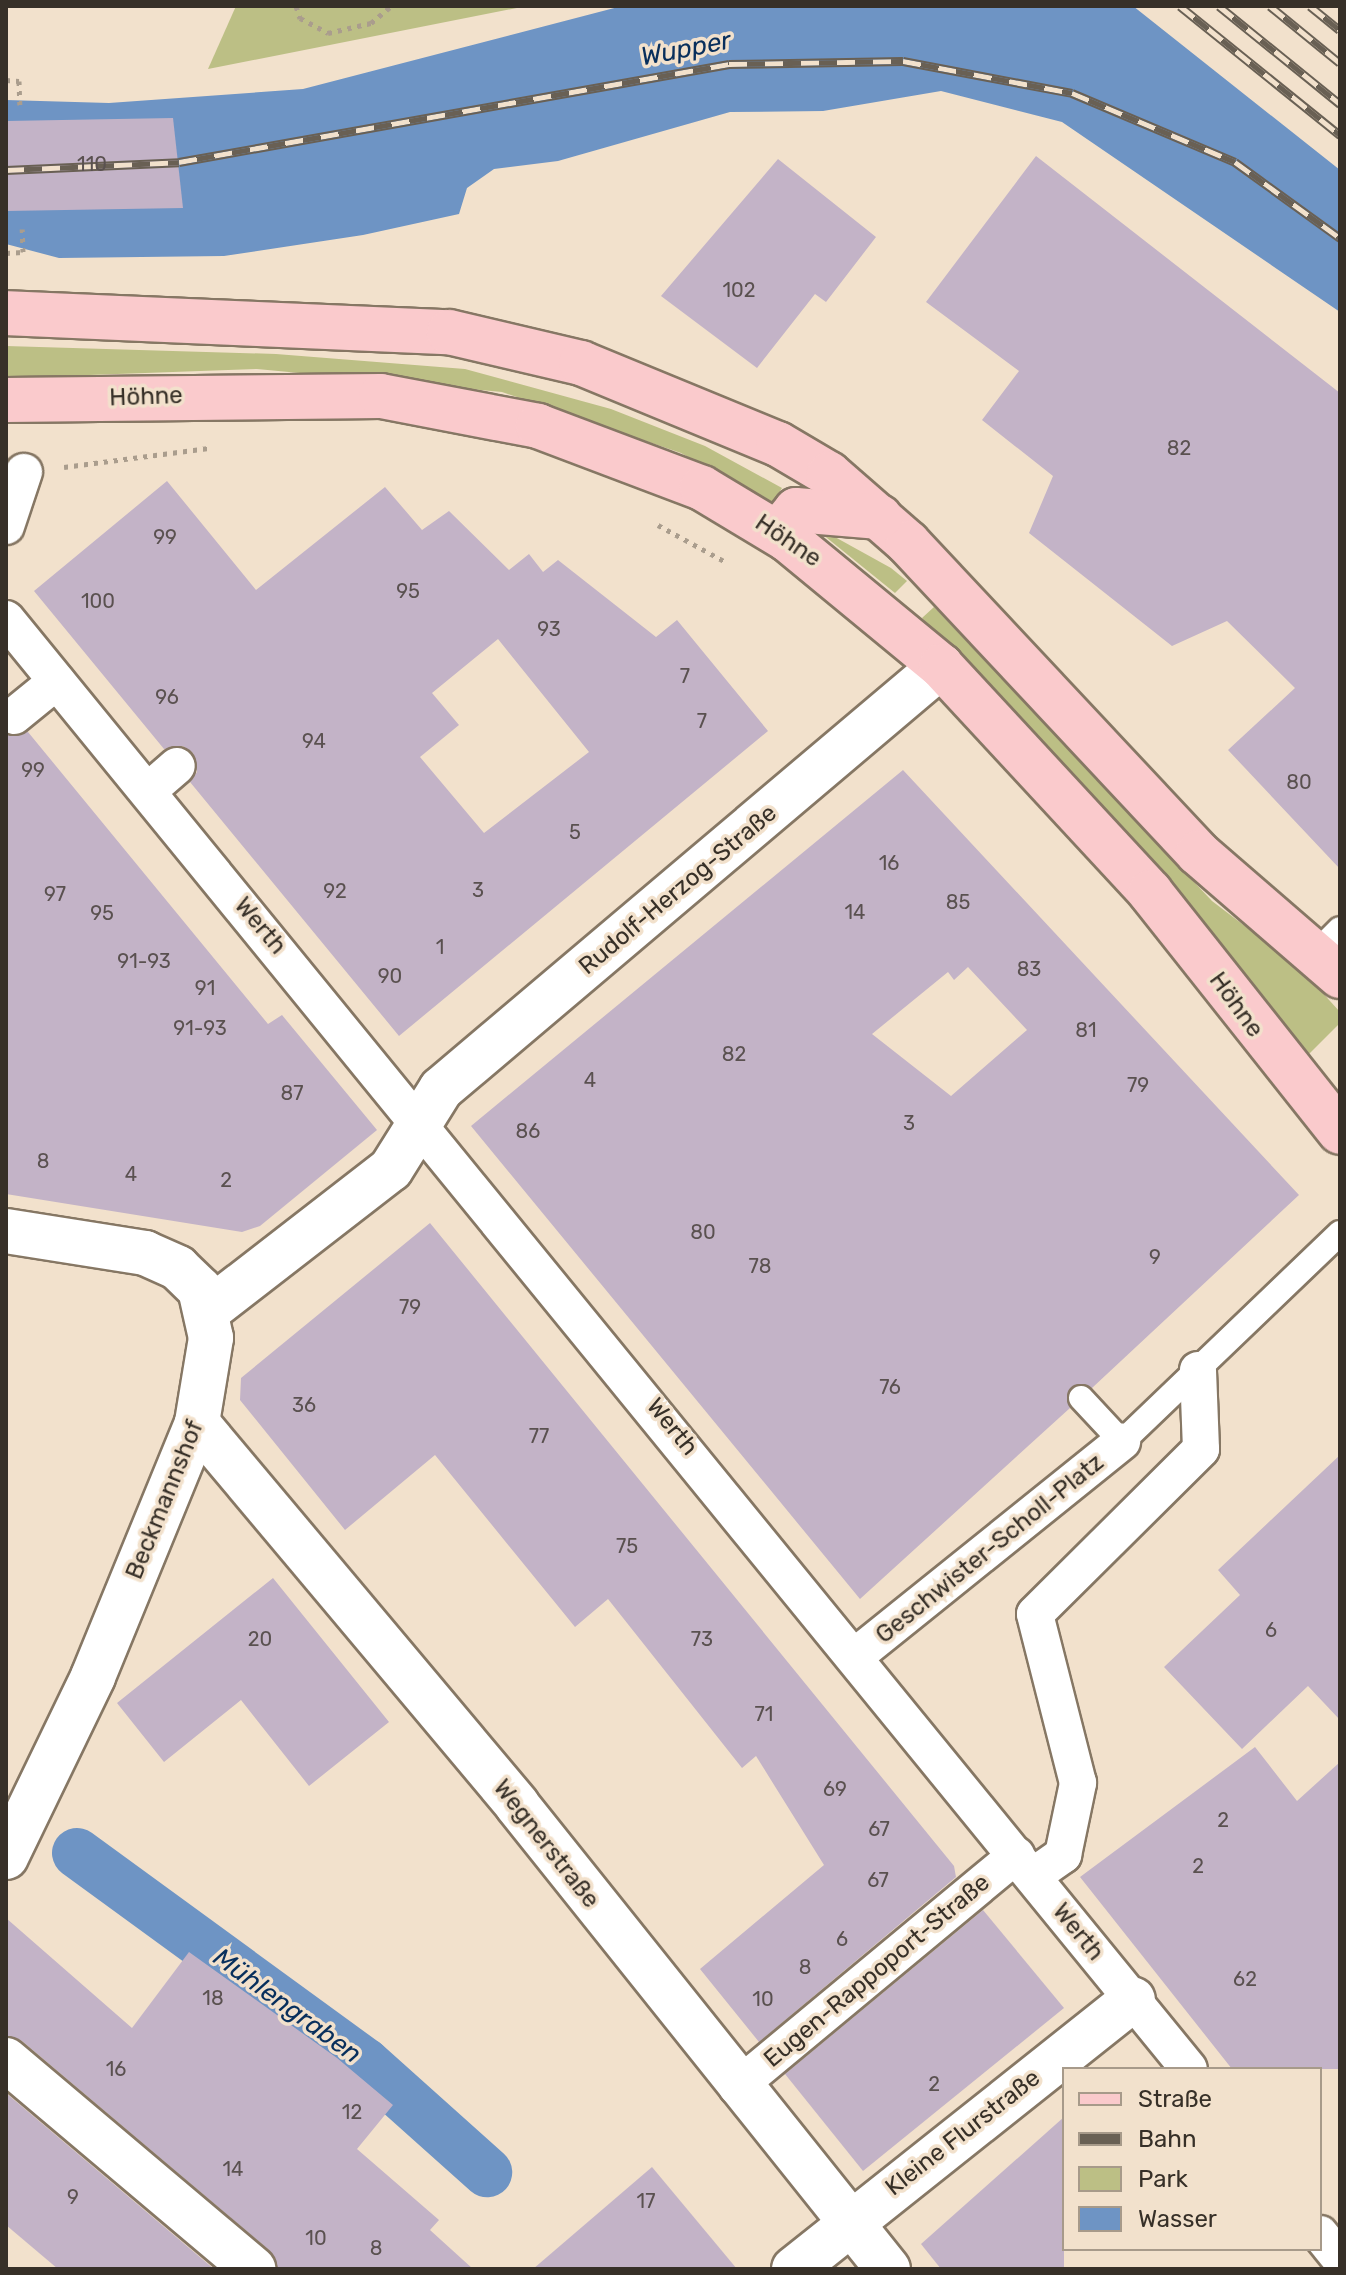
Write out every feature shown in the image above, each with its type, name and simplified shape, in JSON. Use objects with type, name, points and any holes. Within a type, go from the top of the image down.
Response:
[{"type":"main road","points":[[6,313],[390,325],[509,343],[652,387],[778,444],[880,517],[1198,853],[1332,953]]},
{"type":"main road","name":"Höhne","points":[[6,400],[327,393],[457,406],[650,464],[787,539],[941,666],[1150,892],[1340,1132]]},
{"type":"main road","points":[[787,539],[784,525],[796,510],[880,517]]},
{"type":"street","points":[[6,526],[24,472]]},
{"type":"street","name":"Werth","points":[[6,619],[420,1118],[858,1654],[1187,2067]]},
{"type":"street","name":"Rudolf-Herzog-Straße","points":[[420,1118],[479,1055],[941,666]]},
{"type":"street","points":[[14,716],[57,681]]},
{"type":"street","points":[[148,791],[177,766]]},
{"type":"street","points":[[6,1231],[145,1253],[178,1268],[209,1310],[391,1169],[420,1118]]},
{"type":"street","name":"Beckmannshof","points":[[6,1857],[93,1677],[197,1423],[209,1368],[209,1310]]},
{"type":"street","points":[[1024,1865],[1063,1855],[1078,1783],[1035,1614],[1201,1449],[1198,1370]]},
{"type":"street","name":"Wegnerstraße","points":[[197,1423],[517,1805],[737,2087],[888,2269]]},
{"type":"street","name":"Geschwister-Scholl-Platz","points":[[858,1654],[1122,1442]]},
{"type":"street","name":"Eugen-Rappoport-Straße","points":[[737,2087],[1024,1865]]},
{"type":"street","name":"Kleine Flurstraße","points":[[794,2269],[1133,1999]]},
{"type":"street","points":[[6,2060],[253,2269]]},
{"type":"street","points":[[1322,2236],[1340,2259]]},
{"type":"lane","name":"Geschwister-Scholl-Platz","points":[[1081,1398],[1122,1442],[1340,1233]]},
{"type":"path","points":[[296,6],[300,18],[328,33],[371,23],[391,6]]},
{"type":"path","points":[[6,80],[19,81],[20,105]]},
{"type":"path","points":[[6,253],[23,252],[22,229]]},
{"type":"path","points":[[24,472],[214,448]]},
{"type":"green space","points":[[236,6],[527,6],[208,69]]},
{"type":"green space","points":[[6,346],[276,354],[465,369],[611,409],[705,446],[782,488],[772,504],[681,453],[502,392],[257,369],[6,378]]},
{"type":"green space","points":[[806,521],[891,568],[907,581],[895,593]]},
{"type":"green space","points":[[934,607],[1212,901],[1300,968],[1340,1012],[1340,1023],[1306,1057],[1080,785],[922,618]]},
{"type":"water","name":"Wupper","points":[[622,6],[1133,6],[1340,170],[1340,312],[1062,122],[941,91],[823,111],[730,112],[558,161],[494,169],[467,188],[459,214],[363,235],[224,256],[59,258],[6,244],[6,100],[109,103],[303,89]]},
{"type":"building","points":[[173,118],[183,208],[6,211],[6,121]]},
{"type":"building","points":[[1036,156],[1340,393],[1340,869],[1228,750],[1295,688],[1227,621],[1172,646],[1029,533],[1053,476],[982,420],[1019,371],[926,302]]},
{"type":"building","points":[[778,159],[876,237],[826,302],[815,294],[757,368],[661,296]]},
{"type":"building","points":[[167,481],[256,590],[385,487],[422,530],[449,511],[509,570],[529,554],[543,572],[558,560],[656,637],[677,620],[768,731],[399,1036],[190,782],[197,772],[193,753],[183,746],[164,749],[34,591]],"holes":[[[498,639],[589,752],[484,833],[420,757],[459,725],[432,693]]]},
{"type":"building","points":[[28,732],[268,1024],[282,1015],[377,1130],[260,1226],[242,1232],[6,1194],[6,735]]},
{"type":"building","points":[[903,770],[1299,1195],[1092,1388],[1070,1388],[1070,1408],[860,1599],[471,1126]],"holes":[[[968,967],[1027,1030],[951,1096],[872,1034],[948,972],[954,980]]]},
{"type":"building","points":[[430,1223],[954,1866],[956,1877],[759,2042],[700,1969],[824,1865],[756,1756],[742,1768],[608,1599],[575,1627],[435,1455],[345,1530],[240,1400],[241,1378]]},
{"type":"building","points":[[1340,1455],[1340,1720],[1308,1686],[1242,1749],[1164,1667],[1240,1595],[1218,1570]]},
{"type":"building","points":[[273,1578],[389,1722],[309,1786],[241,1700],[164,1762],[117,1703]]},
{"type":"building","points":[[1255,1747],[1297,1801],[1340,1762],[1340,2069],[1230,2067],[1080,1877]]},
{"type":"building","points":[[983,1910],[1064,2008],[863,2171],[785,2074]]},
{"type":"building","points":[[6,1918],[132,2028],[189,1952],[337,2058],[393,2105],[357,2149],[439,2220],[430,2230],[473,2269],[277,2269],[269,2250],[22,2041],[6,2036]]},
{"type":"building","points":[[6,2093],[214,2269],[58,2269],[6,2225]]},
{"type":"building","points":[[1062,2119],[1064,2269],[941,2269],[921,2244]]},
{"type":"building","points":[[652,2167],[737,2269],[533,2269]]},
{"type":"waterway","name":"Mühlengraben","points":[[77,1853],[365,2063],[487,2172]]},
{"type":"railway","points":[[1180,6],[1340,135]]},
{"type":"railway","points":[[1219,6],[1340,104]]},
{"type":"railway","points":[[1270,6],[1340,63]]},
{"type":"railway","points":[[1310,6],[1340,30]]},
{"type":"railway","points":[[6,170],[179,162],[729,64],[903,61],[1072,93],[1235,162],[1340,238]]}]
